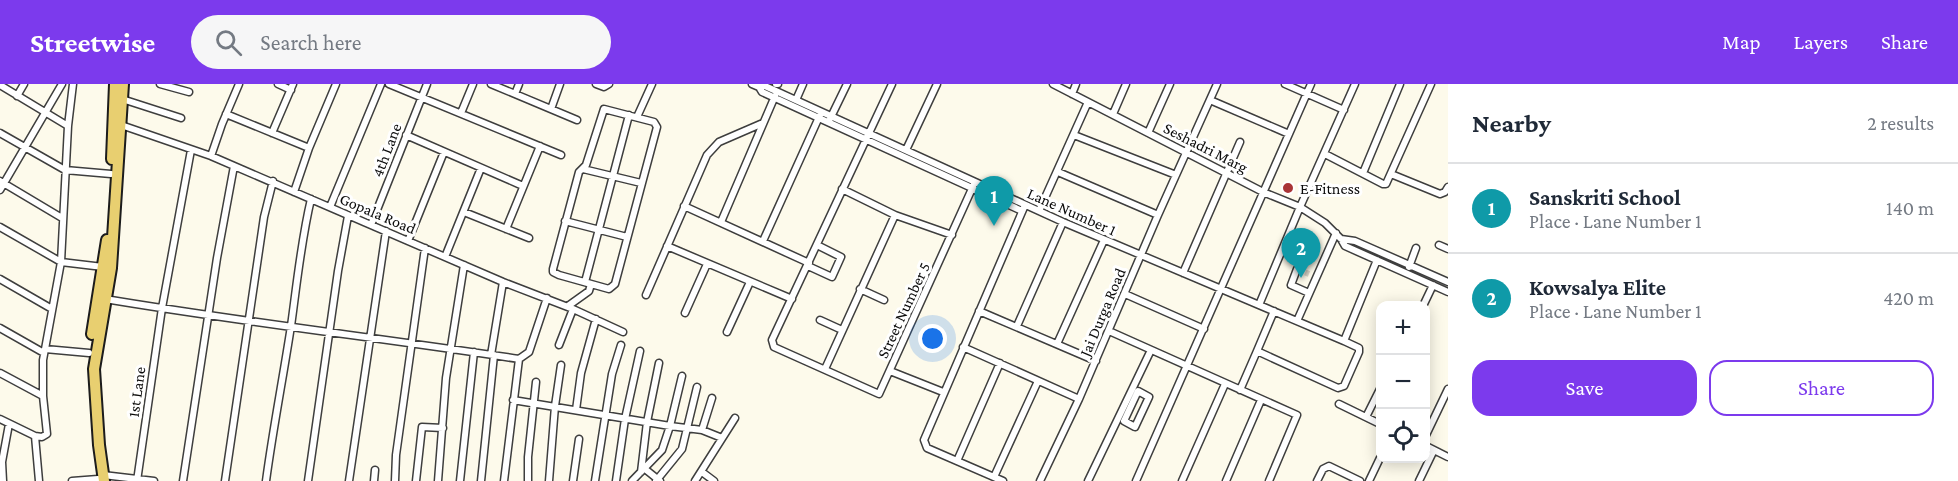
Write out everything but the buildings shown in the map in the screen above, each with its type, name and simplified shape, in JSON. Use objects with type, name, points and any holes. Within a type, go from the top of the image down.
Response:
[{"type":"main road","points":[[91,387],[104,292],[115,84]]},
{"type":"main road","points":[[101,479],[89,353],[111,268],[123,84]]},
{"type":"street","points":[[18,96],[24,84]]},
{"type":"street","points":[[0,190],[2,182],[62,84]]},
{"type":"street","points":[[0,419],[35,436],[45,436],[48,432],[43,396],[45,351],[61,262],[68,126],[73,84]]},
{"type":"street","points":[[160,84],[189,92]]},
{"type":"street","points":[[211,156],[239,84]]},
{"type":"street","points":[[272,133],[292,87],[278,84]]},
{"type":"street","points":[[294,192],[309,148],[336,84]]},
{"type":"street","points":[[330,207],[381,84]]},
{"type":"street","points":[[389,84],[561,155]]},
{"type":"street","name":"4th Lane","points":[[371,225],[427,84]]},
{"type":"street","points":[[461,113],[474,84]]},
{"type":"street","points":[[491,84],[577,120]]},
{"type":"street","points":[[515,94],[519,84]]},
{"type":"street","points":[[551,109],[560,84]]},
{"type":"street","points":[[596,84],[604,87],[609,84]]},
{"type":"street","points":[[637,117],[652,84]]},
{"type":"street","points":[[796,100],[803,84]]},
{"type":"street","points":[[830,119],[847,84]]},
{"type":"street","points":[[892,84],[772,340],[772,345],[776,349],[825,369],[842,330],[846,313],[895,215]]},
{"type":"street","points":[[906,150],[937,84]]},
{"type":"street","name":"Seshadri Marg","points":[[1053,84],[1263,192],[1300,207],[1325,223],[1345,246],[1448,292]]},
{"type":"street","points":[[1072,94],[1076,84]]},
{"type":"street","points":[[1113,114],[1126,84]]},
{"type":"street","points":[[1148,133],[1170,84]]},
{"type":"street","name":"Jai Durga Road","points":[[1040,481],[1096,361],[1217,84]]},
{"type":"street","points":[[1285,84],[1344,110]]},
{"type":"street","points":[[1136,481],[1311,84]]},
{"type":"street","points":[[1259,305],[1355,84]]},
{"type":"street","points":[[1363,173],[1400,84]]},
{"type":"street","points":[[1325,154],[1385,184],[1431,84]]},
{"type":"street","points":[[0,85],[68,126]]},
{"type":"street","points":[[756,85],[762,92],[776,89],[820,115]]},
{"type":"street","points":[[776,89],[820,115],[974,185]]},
{"type":"street","points":[[721,222],[776,89]]},
{"type":"street","points":[[122,99],[181,118]]},
{"type":"street","points":[[1210,100],[1289,134]]},
{"type":"street","points":[[1039,212],[1088,102]]},
{"type":"street","points":[[607,109],[629,115],[654,122],[657,127],[614,286],[607,288],[553,272],[579,172],[586,165],[602,110],[607,109]]},
{"type":"street","points":[[226,114],[309,148]]},
{"type":"street","points":[[582,296],[579,289],[585,282],[629,115]]},
{"type":"street","points":[[763,241],[820,115]]},
{"type":"street","points":[[646,295],[684,206],[713,148],[719,142],[763,123]]},
{"type":"street","name":"Gopala Road","points":[[121,125],[211,156],[273,181],[348,216],[623,332]]},
{"type":"street","points":[[0,133],[65,171],[111,174]]},
{"type":"street","points":[[406,135],[523,186]]},
{"type":"street","points":[[1074,135],[1176,175]]},
{"type":"street","points":[[867,136],[906,150],[974,185]]},
{"type":"street","points":[[1183,273],[1240,142]]},
{"type":"street","points":[[506,229],[540,146]]},
{"type":"street","name":"1st Lane","points":[[137,480],[162,308],[191,150]]},
{"type":"street","points":[[408,241],[444,152]]},
{"type":"street","points":[[183,481],[234,166]]},
{"type":"street","points":[[445,257],[481,168]]},
{"type":"street","points":[[582,169],[641,183]]},
{"type":"street","points":[[1058,172],[1158,215]]},
{"type":"street","points":[[1391,174],[1440,194],[1448,187]]},
{"type":"street","points":[[225,481],[264,217],[273,181]]},
{"type":"street","points":[[2,182],[62,218]]},
{"type":"street","name":"Lane Number 1","points":[[974,185],[1359,348],[1341,388],[1257,351]]},
{"type":"street","name":"Street Number 5","points":[[825,369],[879,394],[974,185]]},
{"type":"street","points":[[842,189],[895,215],[951,235]]},
{"type":"street","points":[[266,481],[273,422],[291,326],[298,265],[311,199]]},
{"type":"street","points":[[684,206],[763,241],[832,277],[842,257],[817,245]]},
{"type":"street","points":[[1003,481],[927,448],[924,444],[943,392],[1024,208]]},
{"type":"street","points":[[464,212],[530,238]]},
{"type":"street","points":[[308,481],[348,216]]},
{"type":"street","points":[[565,221],[627,237]]},
{"type":"street","points":[[1017,326],[1063,222]]},
{"type":"street","points":[[0,227],[61,262],[104,267]]},
{"type":"street","points":[[349,481],[386,231]]},
{"type":"street","points":[[1297,321],[1336,233]]},
{"type":"street","points":[[1341,239],[1354,241],[1448,282]]},
{"type":"street","points":[[1057,344],[1104,240]]},
{"type":"street","points":[[1439,245],[1448,249]]},
{"type":"street","points":[[667,246],[792,299]]},
{"type":"street","points":[[395,481],[396,454],[426,248]]},
{"type":"street","points":[[1406,273],[1416,248]]},
{"type":"street","points":[[1344,341],[1377,260]]},
{"type":"street","points":[[685,313],[707,264]]},
{"type":"street","points":[[438,481],[446,378],[465,265]]},
{"type":"street","points":[[1297,269],[1291,285],[1310,291]]},
{"type":"street","points":[[1309,274],[1316,277]]},
{"type":"street","points":[[0,279],[52,309]]},
{"type":"street","points":[[482,481],[492,355],[503,282]]},
{"type":"street","points":[[559,345],[570,308],[589,291],[585,282]]},
{"type":"street","points":[[728,332],[750,282]]},
{"type":"street","points":[[1425,301],[1433,285]]},
{"type":"street","points":[[1304,286],[1310,291]]},
{"type":"street","points":[[860,289],[884,300]]},
{"type":"street","points":[[104,292],[162,308],[208,316],[519,359],[529,352],[547,298]]},
{"type":"street","points":[[1125,294],[1204,329]]},
{"type":"street","points":[[979,311],[1096,361]]},
{"type":"street","points":[[1240,390],[1274,311]]},
{"type":"street","points":[[576,410],[581,373],[596,319]]},
{"type":"street","points":[[820,320],[842,330]]},
{"type":"street","points":[[0,328],[45,351],[89,353]]},
{"type":"street","points":[[1109,331],[1297,415],[1269,481]]},
{"type":"street","points":[[595,481],[612,374],[621,345]]},
{"type":"street","points":[[963,347],[1079,399]]},
{"type":"street","points":[[1088,481],[1128,405],[1151,350]]},
{"type":"street","points":[[616,481],[625,419],[640,351]]},
{"type":"street","points":[[460,481],[474,352]]},
{"type":"street","points":[[504,481],[519,359]]},
{"type":"street","points":[[643,471],[647,422],[660,363]]},
{"type":"street","points":[[957,461],[1000,363]]},
{"type":"street","points":[[549,481],[561,365]]},
{"type":"street","points":[[890,370],[943,392]]},
{"type":"street","points":[[0,373],[43,396]]},
{"type":"street","points":[[632,481],[662,450],[681,376]]},
{"type":"street","points":[[994,477],[1038,381]]},
{"type":"street","points":[[528,481],[528,458],[536,382]]},
{"type":"street","points":[[1182,481],[1225,384]]},
{"type":"street","points":[[643,471],[658,480],[682,449],[697,387]]},
{"type":"street","points":[[1430,425],[1448,389]]},
{"type":"street","points":[[1123,414],[1124,422],[1136,427],[1149,397],[1139,391],[1132,395]]},
{"type":"street","points":[[1366,417],[1376,397]]},
{"type":"street","points":[[702,430],[712,398]]},
{"type":"street","points":[[513,400],[702,430],[722,438]]},
{"type":"street","points":[[1226,481],[1261,400]]},
{"type":"street","points":[[1339,404],[1376,422]]},
{"type":"street","points":[[695,481],[735,418]]},
{"type":"street","points":[[3,481],[1,462],[9,424]]},
{"type":"street","points":[[416,481],[422,427],[443,428]]},
{"type":"street","points":[[35,436],[39,481]]},
{"type":"street","points":[[573,481],[579,439]]},
{"type":"street","points":[[1430,448],[1448,457]]},
{"type":"street","points":[[1419,481],[1434,450]]},
{"type":"street","points":[[1369,481],[1378,463]]},
{"type":"street","points":[[1317,481],[1323,469],[1329,466],[1360,481]]},
{"type":"street","points":[[374,481],[375,470]]},
{"type":"street","points":[[702,471],[714,481]]},
{"type":"street","points":[[72,481],[101,479],[154,481]]},
{"type":"tunnel","points":[[1297,269],[1309,274]]},
{"type":"place","name":"E-Fitness","points":[[1288,188]]},
{"type":"place","name":"Sanskriti School","points":[[994,226]]},
{"type":"place","name":"Kowsalya Elite","points":[[1301,278]]}]
